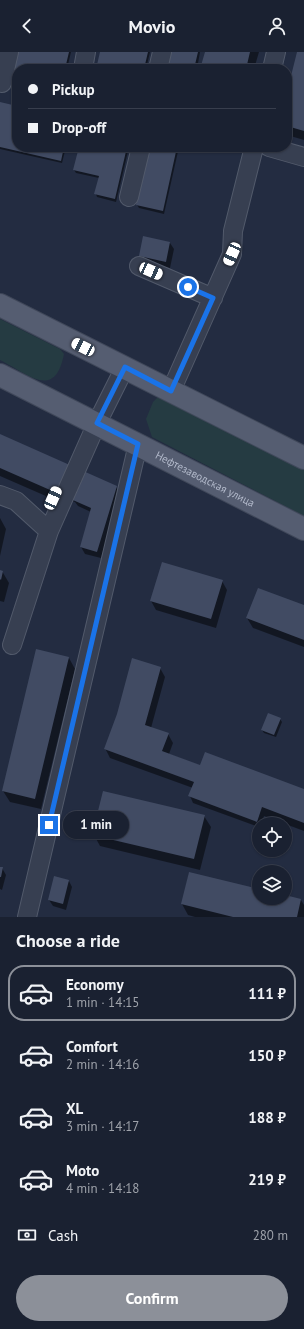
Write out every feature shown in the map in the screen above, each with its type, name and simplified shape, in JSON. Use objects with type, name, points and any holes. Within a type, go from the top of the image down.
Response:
[{"type":"main road","points":[[0,305],[304,458]]},
{"type":"main road","name":"Нефтезаводская улица","points":[[0,375],[92,420],[304,529]]},
{"type":"street","points":[[6,84],[9,52]]},
{"type":"street","points":[[84,64],[86,52]]},
{"type":"street","points":[[159,64],[162,52]]},
{"type":"street","points":[[273,64],[276,52]]},
{"type":"street","points":[[129,197],[140,152]]},
{"type":"street","points":[[171,391],[232,254],[233,231],[253,152]]},
{"type":"street","points":[[286,152],[304,157]]},
{"type":"street","points":[[139,266],[213,298]]},
{"type":"street","points":[[12,645],[45,528],[92,420],[125,367]]},
{"type":"street","points":[[27,917],[138,444]]},
{"type":"street","points":[[0,496],[16,501],[45,528]]},
{"type":"shaded area","points":[[0,319],[60,349],[64,354],[60,368],[54,377],[47,380],[39,380],[30,377],[0,360]]},
{"type":"shaded area","points":[[157,398],[164,398],[304,469],[304,516],[152,437],[146,419],[153,402]]},
{"type":"building","points":[[17,52],[69,52],[66,64],[14,64]]},
{"type":"building","points":[[100,52],[148,52],[145,64],[97,64]]},
{"type":"building","points":[[171,52],[198,52],[195,64],[168,64]]},
{"type":"building","points":[[205,52],[250,52],[247,64],[201,64]]},
{"type":"building","points":[[297,52],[304,52],[304,131],[292,127],[292,72]]},
{"type":"building","points":[[0,102],[12,105],[12,150],[0,147]]},
{"type":"building","points":[[22,152],[63,152],[61,161]]},
{"type":"building","points":[[78,152],[126,152],[115,199],[94,194],[99,176],[73,170]]},
{"type":"building","points":[[148,152],[176,152],[163,211],[136,205]]},
{"type":"building","points":[[143,236],[170,242],[166,262],[139,256]]},
{"type":"building","points":[[0,434],[117,486],[97,552],[80,547],[91,508],[0,468]]},
{"type":"building","points":[[162,562],[223,580],[211,619],[150,601]]},
{"type":"building","points":[[0,570],[3,571],[1,580],[0,579]]},
{"type":"building","points":[[258,588],[304,605],[304,640],[246,618]]},
{"type":"building","points":[[36,649],[69,657],[35,799],[2,791]]},
{"type":"building","points":[[132,658],[161,667],[145,725],[169,733],[162,751],[200,765],[205,752],[304,789],[304,823],[292,818],[292,817],[262,807],[259,817],[252,817],[252,820],[188,796],[194,782],[104,749],[117,714]]},
{"type":"building","points":[[268,713],[281,718],[274,735],[261,730]]},
{"type":"building","points":[[103,791],[205,815],[194,859],[92,835]]},
{"type":"building","points":[[0,867],[3,867],[1,877],[0,877]]},
{"type":"building","points":[[189,872],[252,887],[252,905],[292,905],[292,897],[301,899],[297,917],[233,917],[181,904]]},
{"type":"building","points":[[54,876],[69,880],[63,904],[48,900]]},
{"type":"route","points":[[49,825],[138,444],[97,423],[125,367],[171,391],[213,298],[188,287]]}]
